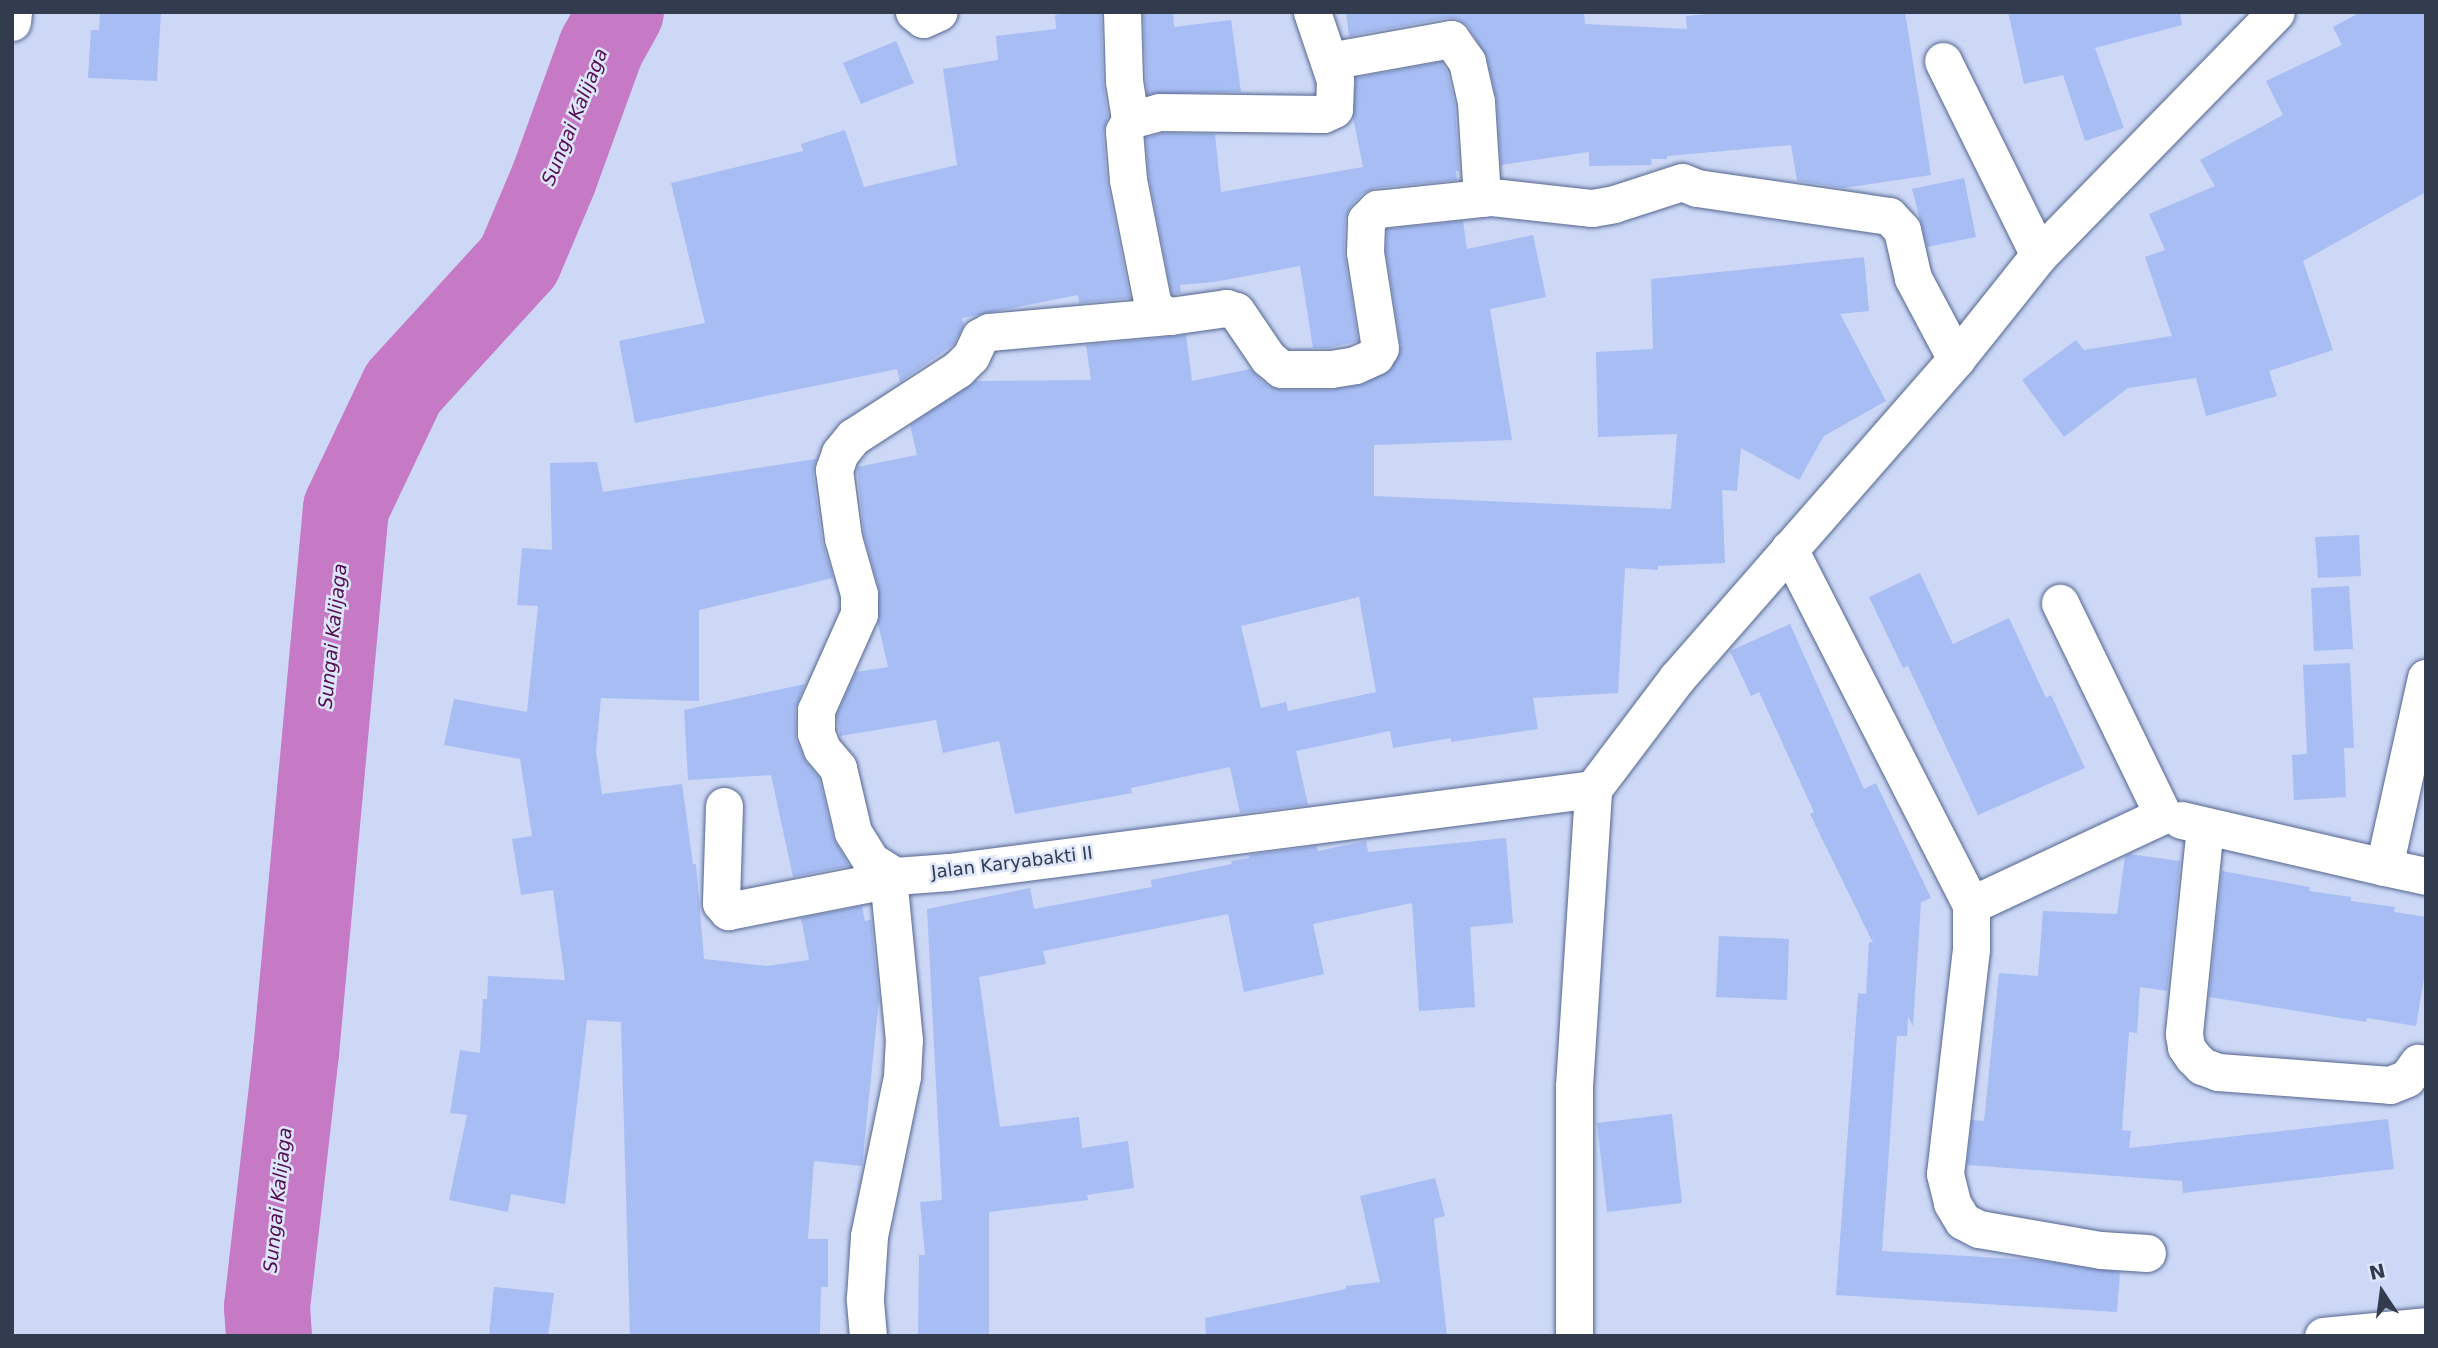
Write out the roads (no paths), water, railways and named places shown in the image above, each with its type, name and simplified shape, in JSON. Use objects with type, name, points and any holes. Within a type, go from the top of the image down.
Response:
[{"type":"street","points":[[12,22],[13,12]]},
{"type":"street","points":[[914,12],[923,19],[939,12]]},
{"type":"street","points":[[1122,12],[1124,81],[1130,120],[1123,142],[1149,289],[1158,311],[1170,316]]},
{"type":"street","points":[[1130,120],[1160,112],[1323,114],[1334,109],[1335,80],[1312,12]]},
{"type":"street","points":[[1574,1336],[1574,1086],[1592,789],[1677,678],[1956,359],[2039,255],[2276,12]]},
{"type":"street","points":[[1329,61],[1451,39],[1467,62],[1476,102],[1482,198]]},
{"type":"street","points":[[1943,61],[2039,255]]},
{"type":"street","points":[[868,1336],[865,1298],[869,1236],[902,1076],[904,1040],[889,887],[893,877],[871,861],[853,832],[838,768],[822,749],[816,733],[816,709],[859,614],[859,594],[843,538],[834,470],[840,453],[853,437],[958,369],[971,356],[980,337],[989,331],[1170,316],[1226,308],[1236,312],[1268,358],[1281,369],[1331,369],[1365,362],[1375,356],[1380,348],[1365,252],[1366,220],[1370,213],[1377,209],[1482,198],[1544,201],[1592,208],[1614,204],[1682,182],[1698,188],[1889,216],[1902,230],[1913,278],[1956,359]]},
{"type":"street","points":[[1789,549],[1971,905],[1971,949],[1945,1174],[1952,1203],[1963,1221],[1979,1229],[2101,1250],[2147,1253]]},
{"type":"street","points":[[2060,603],[2163,815]]},
{"type":"street","points":[[2384,867],[2426,678]]},
{"type":"street","name":"Jalan Karyabakti II","points":[[724,806],[721,903],[729,911],[893,877],[1592,789]]},
{"type":"street","points":[[1971,905],[2163,815],[2426,876]]},
{"type":"street","points":[[2205,826],[2184,1034],[2186,1046],[2193,1057],[2202,1066],[2218,1072],[2390,1085],[2407,1078],[2418,1063]]},
{"type":"street","points":[[2323,1336],[2426,1326]]},
{"type":"waterway","name":"Sungai Kalijaga","points":[[269,1336],[267,1307],[296,1053],[346,508],[403,388],[519,261],[554,178],[601,48],[621,12]]}]
